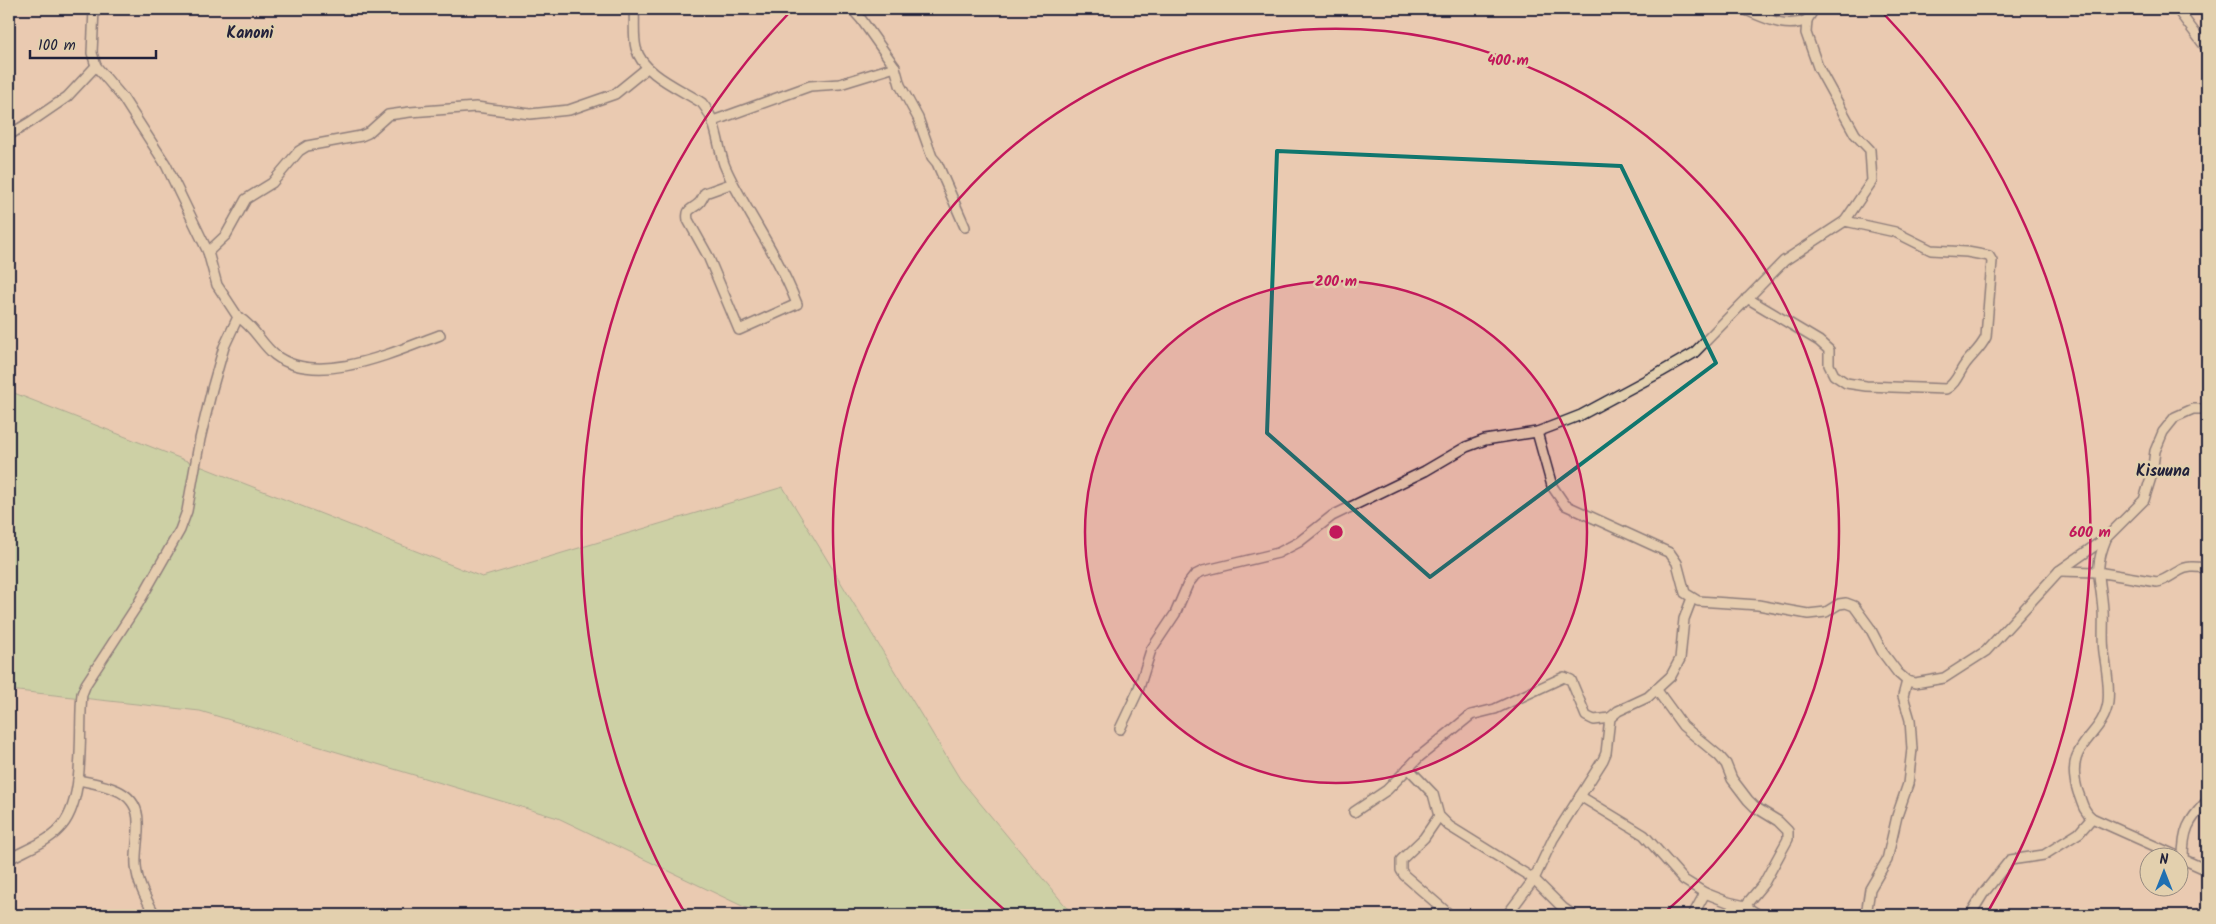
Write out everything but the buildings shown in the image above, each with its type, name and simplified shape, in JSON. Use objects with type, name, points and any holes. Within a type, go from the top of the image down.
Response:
[{"type":"street","points":[[94,9],[92,53],[96,66],[123,98],[146,131],[166,165],[208,252],[217,285],[238,317],[250,326],[275,355],[302,368],[339,367],[380,357],[440,335]]},
{"type":"street","points":[[634,9],[636,48],[647,68],[702,103],[713,121],[724,164],[779,264],[797,304],[739,330],[727,305],[717,276],[688,220],[687,214],[689,209],[700,203],[705,194],[733,183]]},
{"type":"street","points":[[852,9],[862,19],[895,67],[900,85],[918,118],[932,157],[937,163],[965,227]]},
{"type":"street","points":[[1743,9],[1781,24],[1798,24],[1807,20]]},
{"type":"street","points":[[1120,729],[1138,691],[1151,650],[1175,614],[1188,584],[1195,575],[1203,571],[1278,553],[1299,542],[1338,513],[1425,471],[1466,447],[1485,440],[1537,432],[1581,415],[1694,353],[1784,261],[1844,221],[1872,181],[1870,150],[1855,134],[1818,67],[1806,33],[1807,20],[1814,9]]},
{"type":"street","points":[[2177,9],[2207,49]]},
{"type":"street","points":[[9,135],[67,97],[96,66]]},
{"type":"street","points":[[713,121],[810,86],[840,84],[895,67]]},
{"type":"street","points":[[208,252],[226,236],[246,199],[272,183],[292,158],[307,146],[368,133],[382,118],[388,115],[476,107],[530,114],[568,110],[615,94],[647,68]]},
{"type":"street","points":[[1746,298],[1819,341],[1829,350],[1829,365],[1834,374],[1846,383],[1936,390],[1946,389],[1951,386],[1966,363],[1983,344],[1986,337],[1992,261],[1989,256],[1931,250],[1895,232],[1844,221]]},
{"type":"street","points":[[9,858],[59,830],[69,816],[78,780],[82,694],[86,684],[138,604],[180,530],[187,511],[200,439],[212,389],[224,347],[238,317]]},
{"type":"street","points":[[1537,432],[1552,486],[1565,506],[1670,553],[1677,563],[1685,594],[1698,601],[1758,605],[1808,614],[1826,612],[1838,604],[1846,603],[1854,606],[1870,628],[1883,653],[1898,673],[1907,682],[1915,683],[1944,678],[1986,651],[2059,570],[2106,538],[2144,500],[2152,474],[2155,451],[2163,432],[2175,417],[2193,409],[2207,409]]},
{"type":"street","points":[[2106,538],[2098,558],[2097,572],[2102,594],[2103,641],[2109,689],[2108,703],[2104,716],[2079,750],[2073,768],[2075,782],[2085,812],[2092,818],[2154,846]]},
{"type":"street","points":[[2059,570],[2097,572],[2157,582],[2165,580],[2180,569],[2190,567],[2207,568]]},
{"type":"street","points":[[1354,812],[1387,790],[1408,768],[1470,715],[1495,709],[1564,677],[1571,680],[1586,716],[1594,720],[1610,718],[1618,711],[1648,697],[1671,676],[1680,659],[1684,619],[1692,598]]},
{"type":"street","points":[[1866,915],[1870,890],[1888,860],[1897,816],[1908,784],[1912,749],[1910,720],[1903,696],[1907,682]]},
{"type":"street","points":[[1656,689],[1683,726],[1726,764],[1737,787],[1748,800],[1778,821],[1788,831],[1788,839],[1764,884],[1745,906]]},
{"type":"street","points":[[1507,915],[1534,879],[1553,839],[1606,753],[1610,718]]},
{"type":"street","points":[[1408,768],[1433,794],[1439,816],[1449,826],[1534,879],[1563,908],[1574,915]]},
{"type":"street","points":[[78,780],[110,786],[120,791],[130,800],[137,812],[136,866],[138,880],[155,915]]},
{"type":"street","points":[[1580,796],[1644,835],[1684,880],[1705,894],[1745,906],[1759,915]]},
{"type":"street","points":[[2182,846],[2186,828],[2193,815],[2207,801]]},
{"type":"street","points":[[1439,816],[1424,838],[1401,860],[1400,865],[1404,875],[1450,915]]},
{"type":"street","points":[[1970,915],[1983,894],[2010,860],[2044,855],[2078,833],[2092,818]]},
{"type":"street","points":[[2188,861],[2207,870]]},
{"type":"street","points":[[1693,915],[1705,894]]},
{"type":"highlighted area","points":[[1277,151],[1621,166],[1716,363],[1430,577],[1267,433]]},
{"type":"green space","points":[[9,391],[482,577],[783,487],[960,779],[1073,915],[761,915],[558,818],[200,711],[9,690]]},
{"type":"district","name":"Kanoni","points":[[250,32]]},
{"type":"district","name":"Kisuuna","points":[[2163,470]]}]
